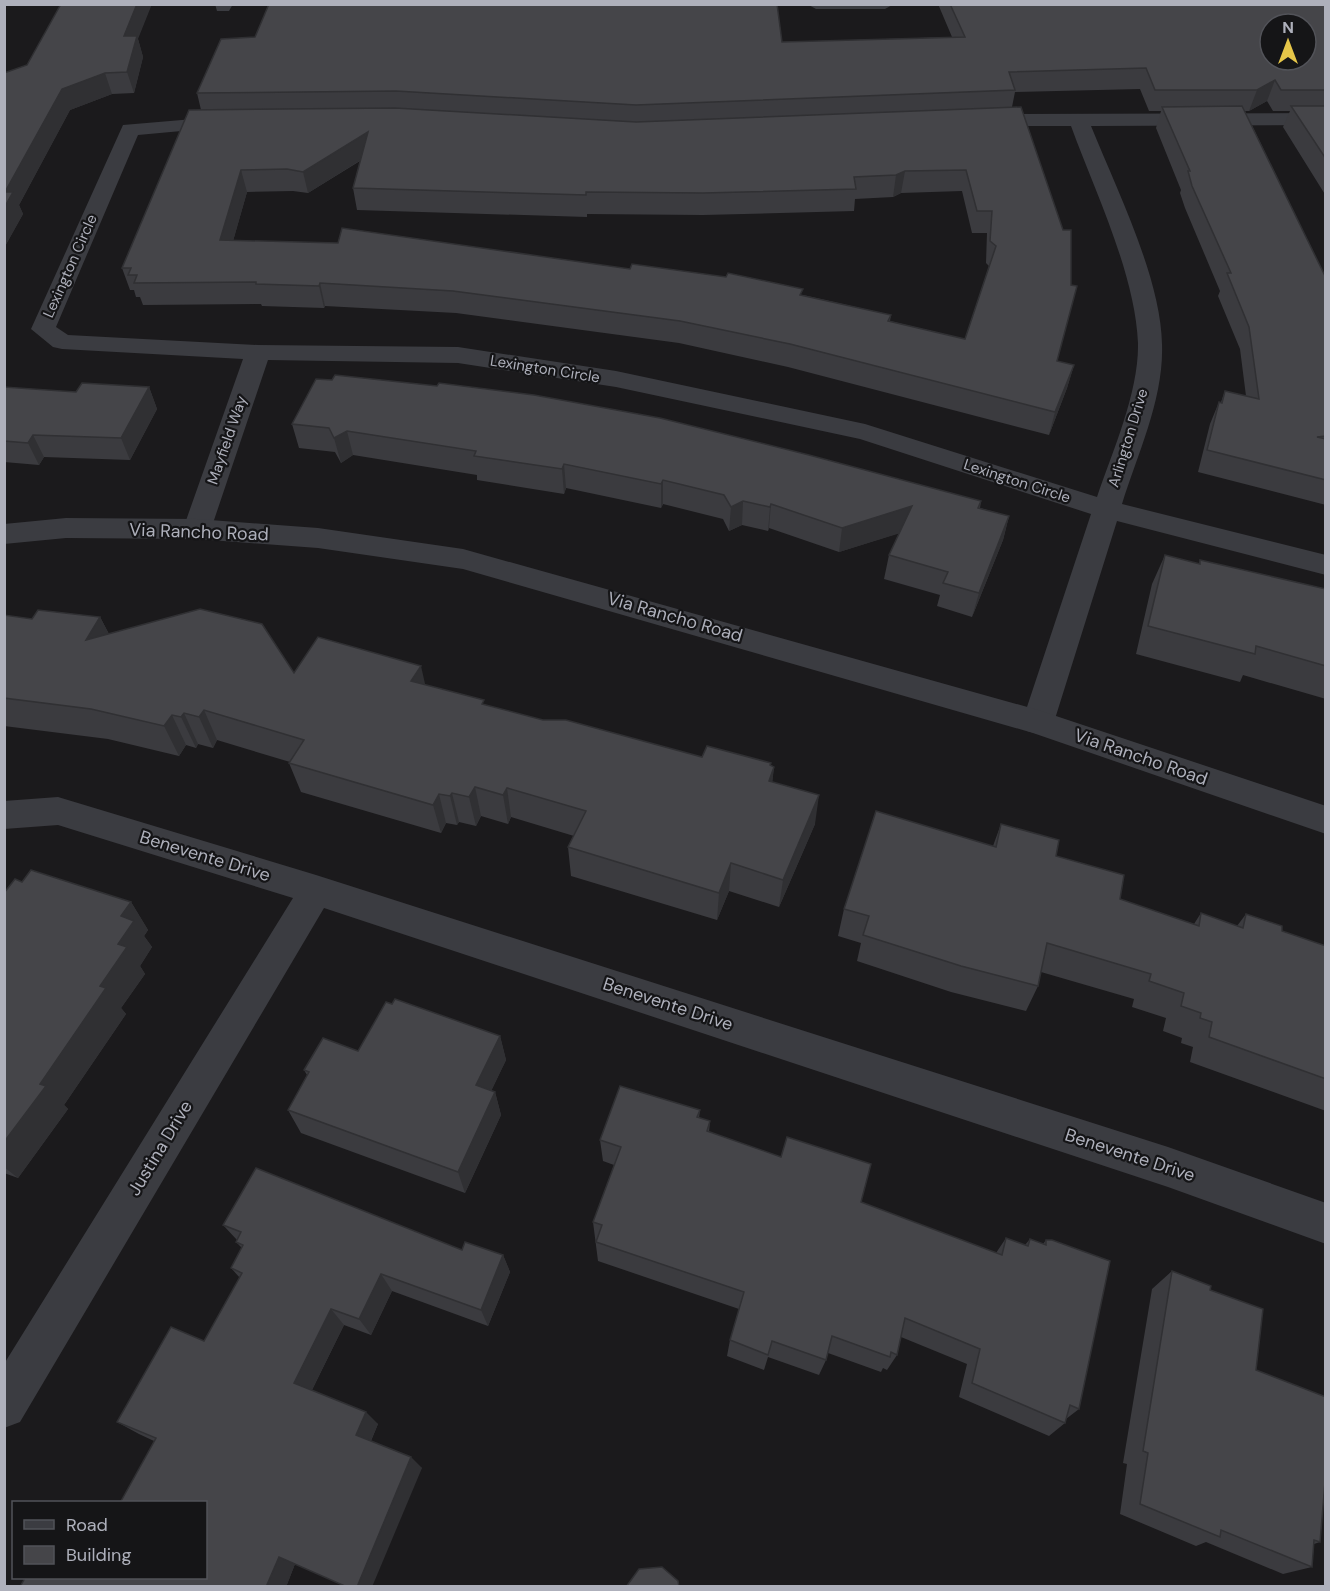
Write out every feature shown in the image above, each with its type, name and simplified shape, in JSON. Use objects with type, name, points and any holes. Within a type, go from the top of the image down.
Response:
[{"type":"street","points":[[816,4],[885,4]]},
{"type":"street","points":[[964,120],[1326,119]]},
{"type":"street","name":"Arlington Drive","points":[[1038,722],[1143,397],[1150,344],[1142,284],[1079,120]]},
{"type":"street","name":"Lexington Circle","points":[[257,122],[198,123],[130,129],[43,329],[62,342],[258,352],[458,356],[616,380],[865,432],[1105,509],[1326,565]]},
{"type":"street","name":"Mayfield Way","points":[[197,529],[258,352]]},
{"type":"street","name":"Via Rancho Road","points":[[4,534],[66,528],[197,529],[318,538],[463,558],[1038,722],[1326,820]]},
{"type":"street","name":"Benevente Drive","points":[[4,815],[58,811],[316,890],[1168,1167],[1326,1224]]},
{"type":"street","name":"Justina Drive","points":[[4,1406],[316,890]]},
{"type":"building","points":[[61,4],[137,4],[124,36],[137,36],[127,72],[105,73],[62,89],[5,192],[13,192],[4,208],[4,73],[27,65]]},
{"type":"building","points":[[269,4],[777,4],[782,42],[965,37],[950,4],[1326,4],[1326,90],[1281,90],[1275,80],[1257,90],[1155,90],[1146,68],[1009,72],[1015,90],[636,105],[396,91],[197,93],[221,39],[255,37]]},
{"type":"building","points":[[1242,106],[1326,278],[1326,436],[1317,437],[1326,439],[1326,480],[1207,450],[1219,402],[1222,403],[1225,391],[1259,399],[1249,327],[1227,273],[1231,273],[1192,186],[1188,171],[1190,171],[1162,107]]},
{"type":"building","points":[[1291,106],[1326,106],[1326,159]]},
{"type":"building","points":[[1021,107],[1063,230],[1071,230],[1071,285],[1077,286],[1057,361],[1074,365],[1055,412],[790,344],[680,321],[453,291],[320,283],[319,286],[256,284],[256,282],[134,283],[137,275],[128,275],[131,268],[122,268],[189,110],[395,108],[636,122]],"holes":[[[368,132],[353,188],[586,195],[586,192],[703,193],[856,189],[854,177],[896,175],[905,171],[966,170],[977,211],[992,211],[990,241],[996,246],[965,339],[888,321],[891,315],[800,295],[803,289],[728,273],[726,277],[632,264],[630,269],[342,228],[338,243],[220,240],[241,170],[287,169],[303,172]]]},
{"type":"building","points":[[335,375],[437,386],[439,383],[534,395],[660,418],[981,501],[978,508],[1009,516],[979,593],[943,583],[948,572],[889,555],[912,506],[842,528],[771,504],[770,507],[743,501],[731,507],[724,495],[663,480],[661,484],[564,464],[562,469],[474,456],[476,451],[347,431],[334,438],[329,428],[292,424],[316,379],[332,380]]},
{"type":"building","points":[[82,383],[149,387],[121,438],[33,435],[28,443],[4,441],[4,387],[76,392]]},
{"type":"building","points":[[1165,555],[1200,564],[1200,560],[1326,589],[1326,666],[1256,646],[1255,654],[1148,626]]},
{"type":"building","points":[[200,609],[262,624],[294,673],[318,637],[421,666],[411,681],[484,700],[482,704],[543,720],[566,720],[702,757],[707,746],[771,763],[770,765],[774,767],[769,781],[819,795],[783,880],[731,863],[719,893],[568,847],[586,811],[507,788],[503,795],[475,787],[469,797],[452,793],[450,796],[439,794],[433,805],[289,763],[304,740],[204,710],[199,717],[184,713],[181,717],[172,715],[164,726],[91,709],[4,698],[4,615],[32,619],[38,610],[100,617],[86,640]]},
{"type":"building","points":[[876,811],[996,847],[1001,824],[1059,840],[1056,856],[1124,875],[1120,899],[1199,926],[1201,913],[1243,928],[1246,914],[1282,926],[1282,931],[1326,946],[1326,1079],[1209,1037],[1212,1022],[1200,1018],[1201,1013],[1181,1006],[1184,993],[1149,981],[1151,974],[1047,943],[1038,986],[961,966],[863,935],[869,916],[844,909]]},
{"type":"building","points":[[31,870],[131,902],[121,916],[134,921],[118,944],[127,947],[100,986],[106,988],[40,1084],[46,1086],[4,1142],[4,893],[15,879],[22,882]]},
{"type":"building","points":[[395,999],[500,1036],[476,1085],[495,1092],[458,1172],[288,1110],[309,1072],[304,1070],[323,1038],[358,1051],[386,1002],[392,1004]]},
{"type":"building","points":[[620,1086],[700,1110],[697,1117],[710,1121],[707,1131],[781,1157],[787,1137],[871,1164],[861,1202],[1002,1255],[1006,1238],[1028,1246],[1030,1239],[1046,1245],[1046,1240],[1052,1240],[1110,1261],[1079,1409],[1070,1405],[1065,1423],[972,1383],[980,1349],[905,1318],[897,1355],[891,1352],[890,1357],[832,1336],[826,1360],[772,1341],[768,1355],[730,1340],[744,1292],[596,1242],[602,1225],[593,1222],[621,1147],[600,1140]]},
{"type":"building","points":[[256,1168],[462,1250],[465,1242],[503,1255],[481,1310],[381,1274],[359,1319],[331,1309],[294,1383],[366,1412],[356,1435],[411,1457],[357,1587],[347,1587],[279,1557],[266,1587],[20,1587],[24,1579],[207,1579],[207,1501],[121,1501],[156,1438],[117,1422],[171,1327],[204,1341],[242,1273],[231,1268],[243,1245],[236,1242],[241,1232],[223,1225]]},
{"type":"building","points":[[1172,1271],[1211,1286],[1210,1290],[1263,1309],[1256,1370],[1326,1397],[1326,1470],[1320,1542],[1314,1540],[1312,1567],[1221,1530],[1220,1537],[1140,1504],[1148,1453],[1143,1451]]},
{"type":"building","points":[[662,1567],[678,1581],[679,1587],[626,1587],[639,1569]]}]
